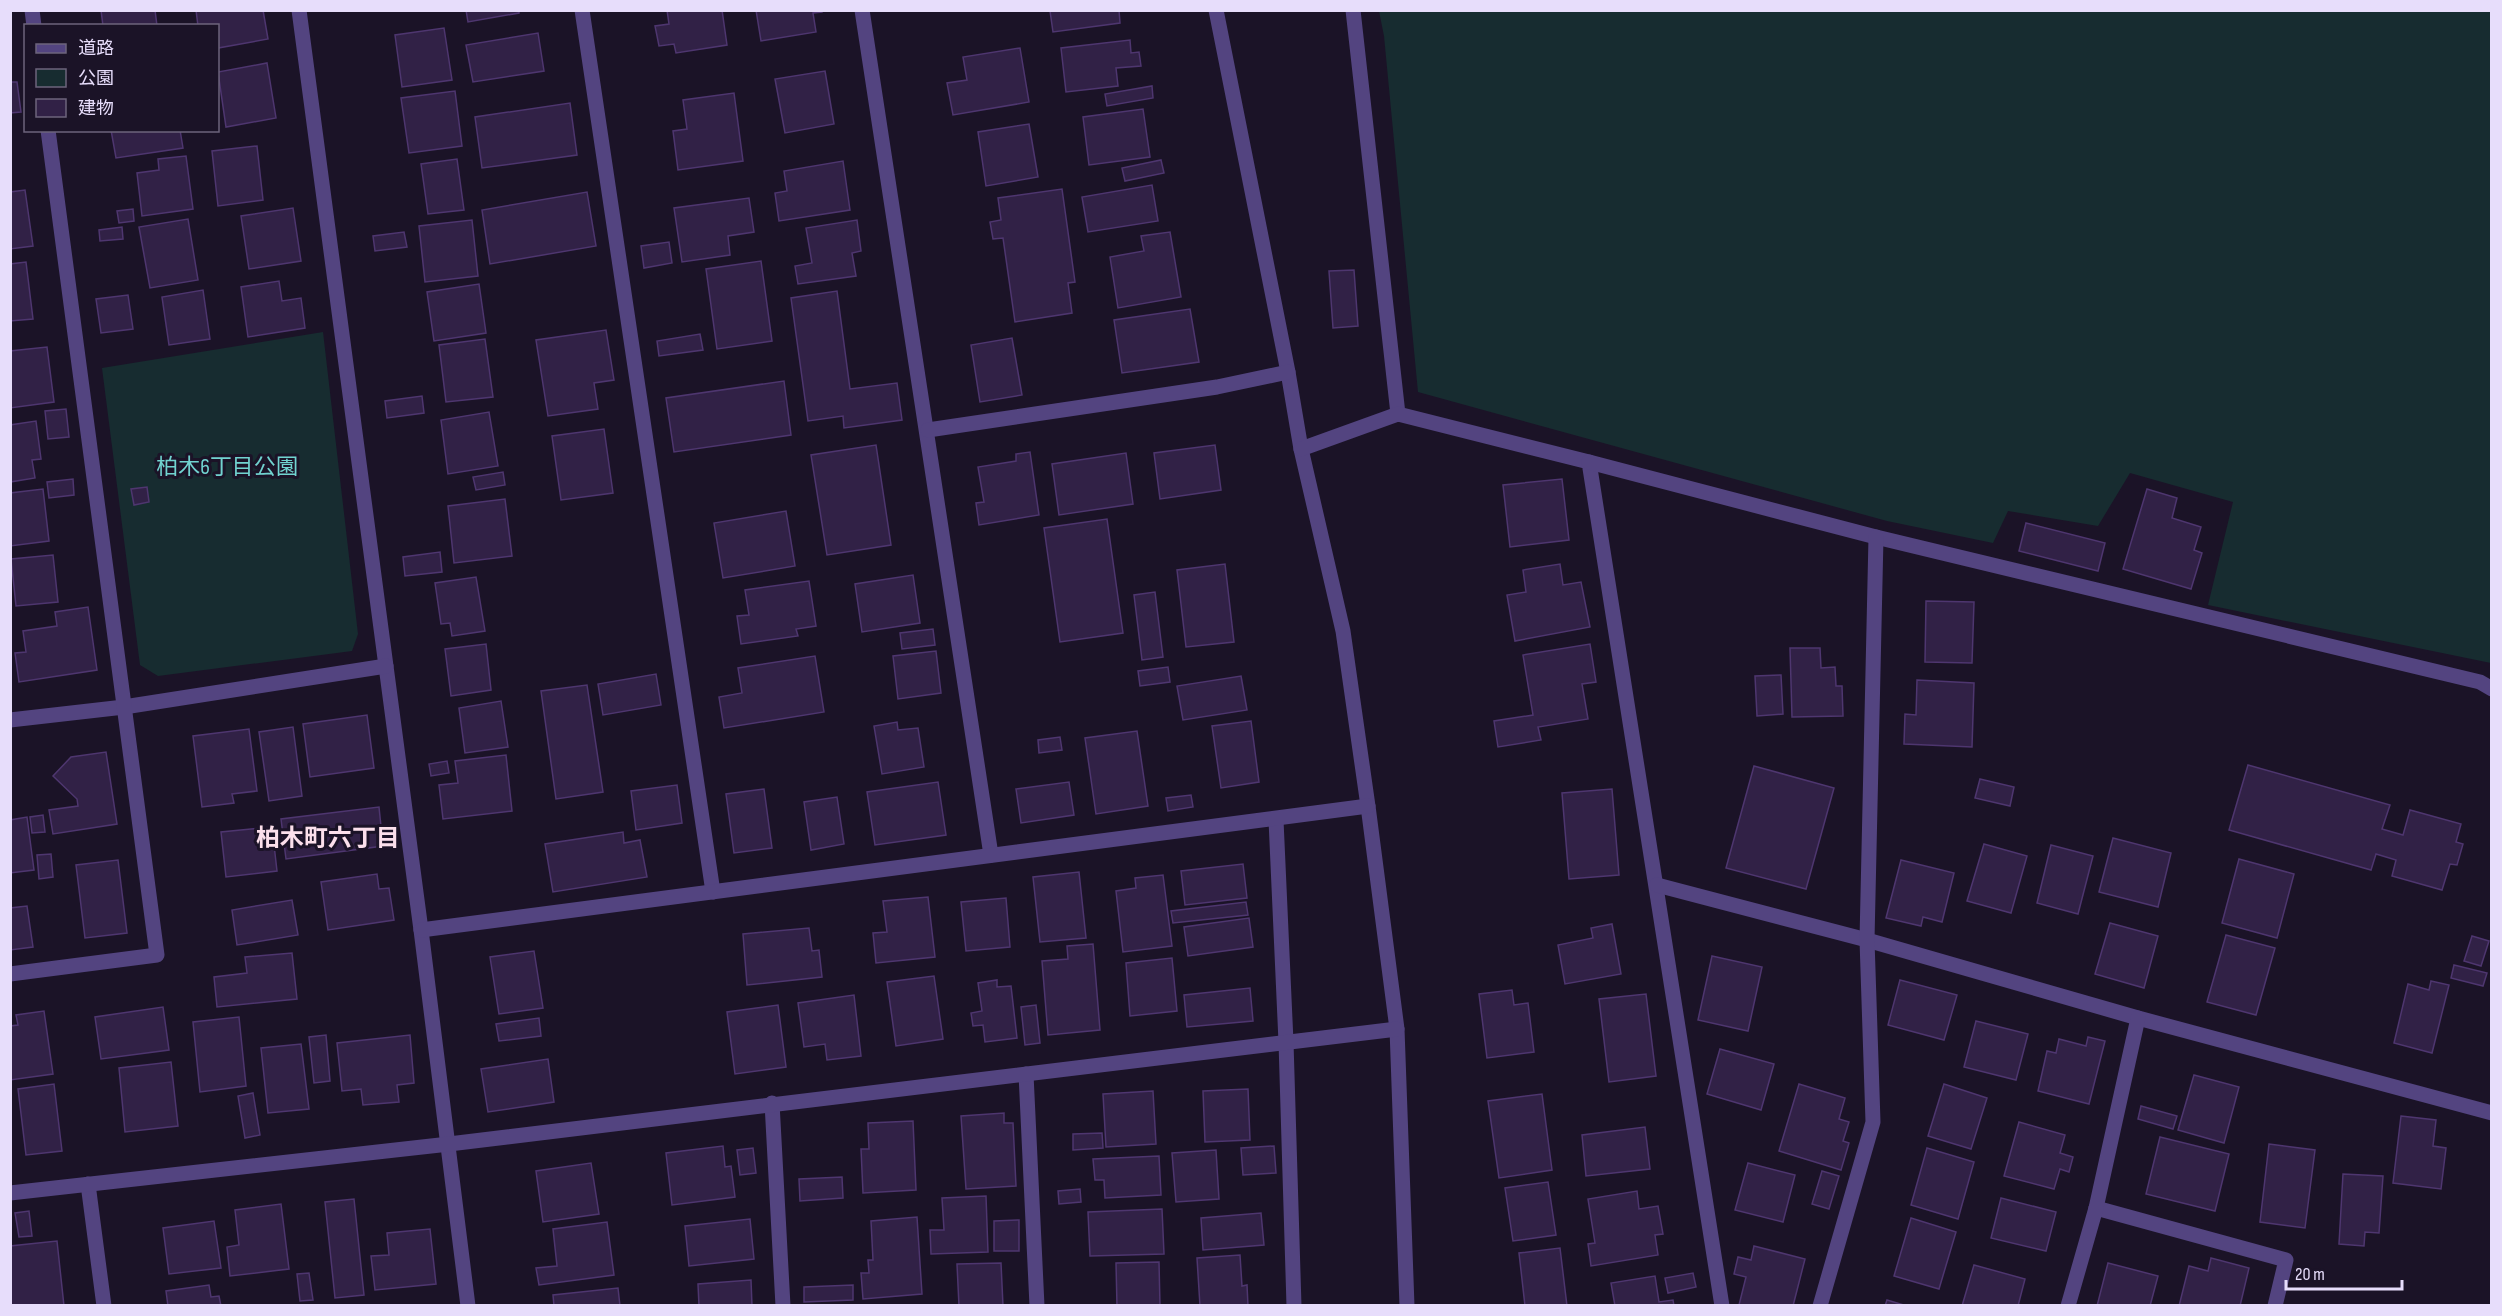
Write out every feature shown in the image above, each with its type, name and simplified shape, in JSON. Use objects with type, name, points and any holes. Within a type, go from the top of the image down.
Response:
[{"type":"street","points":[[299,10],[422,930],[468,1305]]},
{"type":"street","points":[[582,10],[712,892]]},
{"type":"street","points":[[862,10],[928,430],[991,855]]},
{"type":"street","points":[[1216,10],[1288,372],[1301,449],[1342,631],[1368,806],[1397,1029],[1407,1305]]},
{"type":"street","points":[[1353,10],[1398,414]]},
{"type":"street","points":[[10,974],[157,955],[48,132]]},
{"type":"street","points":[[928,430],[1217,387],[1288,372]]},
{"type":"street","points":[[1301,449],[1398,414],[1876,537],[2480,682],[2492,689]]},
{"type":"street","points":[[1589,462],[1722,1305]]},
{"type":"street","points":[[1820,1305],[1873,1122],[1867,940],[1876,537]]},
{"type":"street","points":[[10,720],[124,707],[386,666]]},
{"type":"street","points":[[422,930],[1276,820],[1368,806]]},
{"type":"street","points":[[1276,820],[1294,1305]]},
{"type":"street","points":[[1657,885],[1867,940],[2138,1018],[2492,1113]]},
{"type":"street","points":[[2068,1305],[2096,1208],[2138,1018]]},
{"type":"street","points":[[10,1193],[449,1144],[772,1103],[1397,1029]]},
{"type":"street","points":[[1026,1074],[1037,1305]]},
{"type":"street","points":[[772,1103],[783,1305]]},
{"type":"street","points":[[88,1184],[104,1305]]},
{"type":"street","points":[[2096,1208],[2286,1260],[2275,1305]]},
{"type":"green space","points":[[1379,11],[2491,11],[2491,663],[2208,605],[2233,502],[2130,473],[2098,526],[2008,511],[1993,543],[1887,521],[1418,392],[1384,36]]},
{"type":"green space","name":"柏木6丁目公園","points":[[323,332],[358,634],[352,651],[158,676],[140,665],[102,368]]},
{"type":"building","points":[[101,10],[155,10],[157,24],[103,24]]},
{"type":"building","points":[[196,10],[263,10],[268,39],[219,48],[219,24],[198,24]]},
{"type":"building","points":[[466,10],[519,10],[519,13],[468,22]]},
{"type":"building","points":[[667,10],[722,10],[727,45],[676,53],[674,44],[659,46],[655,26],[669,24]]},
{"type":"building","points":[[756,10],[822,10],[822,12],[813,13],[816,32],[761,41]]},
{"type":"building","points":[[1119,10],[1120,23],[1053,32],[1050,11]]},
{"type":"building","points":[[444,28],[452,80],[402,87],[395,35]]},
{"type":"building","points":[[538,33],[544,71],[473,82],[466,45]]},
{"type":"building","points":[[1130,40],[1131,53],[1139,52],[1141,66],[1116,68],[1118,86],[1066,92],[1061,48]]},
{"type":"building","points":[[1020,48],[1029,102],[953,115],[947,83],[967,80],[963,57]]},
{"type":"building","points":[[267,63],[276,118],[226,127],[219,72]]},
{"type":"building","points":[[825,71],[834,124],[785,133],[775,79]]},
{"type":"building","points":[[10,82],[17,82],[21,112],[10,113]]},
{"type":"building","points":[[1152,86],[1153,98],[1107,106],[1105,94]]},
{"type":"building","points":[[455,91],[462,146],[409,153],[401,98]]},
{"type":"building","points":[[734,93],[743,161],[678,170],[673,131],[687,129],[683,100]]},
{"type":"building","points":[[570,103],[577,155],[482,168],[475,117]]},
{"type":"building","points":[[1143,109],[1150,157],[1089,165],[1083,117]]},
{"type":"building","points":[[1029,124],[1038,177],[986,186],[978,132]]},
{"type":"building","points":[[111,132],[180,132],[183,148],[116,158]]},
{"type":"building","points":[[257,146],[263,200],[218,206],[212,151]]},
{"type":"building","points":[[186,156],[193,209],[142,216],[137,173],[159,170],[158,159]]},
{"type":"building","points":[[457,159],[464,210],[428,214],[421,164]]},
{"type":"building","points":[[1161,160],[1164,173],[1125,181],[1122,168]]},
{"type":"building","points":[[843,161],[850,210],[779,221],[775,193],[787,191],[784,171]]},
{"type":"building","points":[[1152,185],[1158,221],[1088,232],[1082,197]]},
{"type":"building","points":[[1062,189],[1075,282],[1068,283],[1072,313],[1015,322],[1003,238],[993,239],[990,222],[1001,220],[998,198]]},
{"type":"building","points":[[25,190],[33,246],[10,249],[10,192]]},
{"type":"building","points":[[587,192],[596,246],[490,264],[482,210]]},
{"type":"building","points":[[749,198],[754,232],[728,236],[730,255],[682,262],[674,208]]},
{"type":"building","points":[[293,208],[301,261],[249,269],[241,216]]},
{"type":"building","points":[[133,209],[134,221],[119,223],[117,211]]},
{"type":"building","points":[[188,219],[198,280],[150,288],[139,227]]},
{"type":"building","points":[[472,220],[478,276],[425,282],[419,226]]},
{"type":"building","points":[[857,220],[861,251],[852,253],[856,276],[798,284],[795,266],[812,263],[806,228]]},
{"type":"building","points":[[122,227],[123,239],[100,241],[99,230]]},
{"type":"building","points":[[404,232],[407,247],[375,251],[373,236]]},
{"type":"building","points":[[1170,232],[1181,297],[1118,308],[1110,257],[1144,251],[1141,236]]},
{"type":"building","points":[[669,242],[672,263],[644,268],[641,246]]},
{"type":"building","points":[[761,261],[772,341],[717,349],[706,269]]},
{"type":"building","points":[[26,262],[33,319],[10,321],[10,264]]},
{"type":"building","points":[[1354,270],[1358,326],[1333,328],[1329,271]]},
{"type":"building","points":[[279,281],[282,301],[301,298],[305,328],[248,337],[241,287]]},
{"type":"building","points":[[479,284],[486,333],[434,341],[427,292]]},
{"type":"building","points":[[203,290],[210,339],[169,345],[162,297]]},
{"type":"building","points":[[837,291],[850,389],[897,383],[902,420],[844,428],[843,416],[808,421],[791,298]]},
{"type":"building","points":[[128,295],[133,329],[101,333],[96,299]]},
{"type":"building","points":[[1190,309],[1199,362],[1122,373],[1114,320]]},
{"type":"building","points":[[606,330],[614,380],[594,383],[598,409],[548,416],[536,340]]},
{"type":"building","points":[[700,334],[703,350],[659,356],[657,341]]},
{"type":"building","points":[[1012,338],[1022,395],[980,402],[971,345]]},
{"type":"building","points":[[485,339],[493,397],[446,402],[439,345]]},
{"type":"building","points":[[47,347],[54,402],[10,408],[10,351]]},
{"type":"building","points":[[784,381],[791,435],[674,452],[666,398]]},
{"type":"building","points":[[422,396],[424,413],[387,418],[385,401]]},
{"type":"building","points":[[66,409],[69,437],[48,439],[45,411]]},
{"type":"building","points":[[489,412],[498,466],[448,474],[441,420]]},
{"type":"building","points":[[36,421],[41,459],[32,460],[35,478],[10,482],[10,425]]},
{"type":"building","points":[[604,429],[613,493],[561,500],[552,436]]},
{"type":"building","points":[[876,445],[891,545],[827,555],[811,455]]},
{"type":"building","points":[[1215,445],[1221,490],[1160,499],[1154,453]]},
{"type":"building","points":[[1030,452],[1039,515],[979,525],[976,503],[984,502],[978,467],[1016,461],[1016,454]]},
{"type":"building","points":[[1126,453],[1133,504],[1059,515],[1052,464]]},
{"type":"building","points":[[503,472],[505,485],[476,490],[473,477]]},
{"type":"building","points":[[73,479],[74,495],[49,498],[47,482]]},
{"type":"building","points":[[1562,479],[1569,540],[1510,547],[1503,485]]},
{"type":"building","points":[[147,487],[149,502],[134,505],[131,489]]},
{"type":"building","points":[[43,489],[49,541],[10,546],[10,493]]},
{"type":"building","points":[[2147,489],[2177,498],[2172,518],[2201,527],[2194,550],[2202,553],[2191,589],[2123,569]]},
{"type":"building","points":[[505,499],[512,556],[454,563],[448,506]]},
{"type":"building","points":[[786,511],[795,566],[723,578],[714,523]]},
{"type":"building","points":[[1107,519],[1123,633],[1060,642],[1044,528]]},
{"type":"building","points":[[2026,523],[2105,543],[2098,571],[2019,551]]},
{"type":"building","points":[[440,552],[442,572],[405,576],[403,557]]},
{"type":"building","points":[[53,555],[58,602],[16,606],[11,559]]},
{"type":"building","points":[[1225,564],[1234,642],[1186,647],[1177,570]]},
{"type":"building","points":[[1560,564],[1563,585],[1581,582],[1590,627],[1515,641],[1507,595],[1526,592],[1523,570]]},
{"type":"building","points":[[913,575],[920,623],[862,632],[855,584]]},
{"type":"building","points":[[476,577],[485,631],[452,636],[450,623],[441,624],[435,583]]},
{"type":"building","points":[[809,581],[816,626],[796,629],[798,636],[741,644],[737,616],[749,615],[745,590]]},
{"type":"building","points":[[1155,592],[1163,657],[1142,660],[1134,595]]},
{"type":"building","points":[[1926,601],[1974,602],[1972,663],[1925,662]]},
{"type":"building","points":[[88,607],[97,670],[19,682],[15,653],[26,652],[23,631],[57,626],[55,612]]},
{"type":"building","points":[[933,629],[935,645],[902,649],[900,633]]},
{"type":"building","points":[[486,644],[491,690],[451,696],[445,649]]},
{"type":"building","points":[[1590,644],[1596,682],[1582,684],[1588,719],[1538,727],[1541,740],[1498,747],[1494,721],[1533,715],[1523,655]]},
{"type":"building","points":[[1790,648],[1820,648],[1821,668],[1835,667],[1836,686],[1842,686],[1843,716],[1792,717]]},
{"type":"building","points":[[936,651],[941,693],[898,699],[893,656]]},
{"type":"building","points":[[815,656],[824,712],[724,728],[719,697],[742,693],[738,668]]},
{"type":"building","points":[[1168,667],[1170,682],[1140,686],[1138,671]]},
{"type":"building","points":[[656,674],[661,705],[603,715],[598,684]]},
{"type":"building","points":[[1781,675],[1783,714],[1757,716],[1755,676]]},
{"type":"building","points":[[1241,676],[1247,710],[1183,720],[1177,686]]},
{"type":"building","points":[[1917,680],[1974,683],[1972,747],[1904,744],[1905,714],[1916,715]]},
{"type":"building","points":[[587,685],[603,792],[556,799],[541,691]]},
{"type":"building","points":[[501,701],[508,747],[465,753],[459,708]]},
{"type":"building","points":[[367,715],[374,768],[310,777],[303,724]]},
{"type":"building","points":[[1251,721],[1259,782],[1221,788],[1212,726]]},
{"type":"building","points":[[897,722],[898,730],[918,728],[924,767],[882,774],[874,726]]},
{"type":"building","points":[[293,727],[302,796],[269,801],[259,732]]},
{"type":"building","points":[[249,729],[257,791],[232,794],[234,803],[202,807],[193,736]]},
{"type":"building","points":[[1137,731],[1148,806],[1096,814],[1085,738]]},
{"type":"building","points":[[1060,737],[1062,750],[1039,753],[1038,740]]},
{"type":"building","points":[[106,752],[117,824],[53,834],[49,810],[78,806],[77,799],[53,776],[71,757]]},
{"type":"building","points":[[506,755],[512,811],[443,819],[439,785],[458,783],[455,761]]},
{"type":"building","points":[[447,761],[449,773],[431,776],[429,764]]},
{"type":"building","points":[[2248,765],[2390,805],[2382,829],[2403,835],[2410,810],[2461,824],[2456,842],[2463,844],[2457,865],[2450,864],[2442,890],[2392,876],[2396,860],[2376,854],[2371,870],[2229,830]]},
{"type":"building","points":[[1754,766],[1834,788],[1806,889],[1726,868]]},
{"type":"building","points":[[1980,779],[2014,787],[2010,806],[1975,798]]},
{"type":"building","points":[[938,782],[946,835],[875,845],[867,792]]},
{"type":"building","points":[[1069,782],[1074,815],[1021,823],[1016,789]]},
{"type":"building","points":[[677,785],[682,823],[636,830],[631,791]]},
{"type":"building","points":[[764,789],[772,848],[734,853],[726,794]]},
{"type":"building","points":[[1612,789],[1619,875],[1569,879],[1562,793]]},
{"type":"building","points":[[1191,795],[1193,807],[1168,811],[1166,798]]},
{"type":"building","points":[[837,797],[844,844],[811,850],[804,802]]},
{"type":"building","points":[[379,807],[383,846],[286,859],[281,819]]},
{"type":"building","points":[[43,815],[45,832],[32,833],[30,817]]},
{"type":"building","points":[[27,817],[34,870],[10,873],[10,820]]},
{"type":"building","points":[[272,827],[277,871],[226,877],[221,832]]},
{"type":"building","points":[[623,832],[624,843],[640,840],[647,877],[553,892],[545,844]]},
{"type":"building","points":[[2113,838],[2171,853],[2158,907],[2099,892]]},
{"type":"building","points":[[1984,844],[2027,856],[2011,913],[1967,901]]},
{"type":"building","points":[[2051,845],[2093,856],[2078,914],[2037,903]]},
{"type":"building","points":[[51,854],[53,877],[39,879],[37,855]]},
{"type":"building","points":[[2239,859],[2294,874],[2277,938],[2222,923]]},
{"type":"building","points":[[118,860],[127,933],[85,938],[76,865]]},
{"type":"building","points":[[1901,860],[1954,873],[1942,922],[1923,917],[1921,926],[1886,918]]},
{"type":"building","points":[[1243,864],[1247,898],[1185,905],[1181,871]]},
{"type":"building","points":[[1079,872],[1086,938],[1040,942],[1033,877]]},
{"type":"building","points":[[377,874],[379,889],[389,888],[394,920],[328,930],[321,882]]},
{"type":"building","points":[[1163,875],[1172,946],[1123,952],[1116,891],[1136,888],[1135,878]]},
{"type":"building","points":[[928,897],[935,957],[876,963],[873,933],[887,932],[883,901]]},
{"type":"building","points":[[1006,898],[1010,947],[966,951],[961,902]]},
{"type":"building","points":[[292,900],[298,935],[237,945],[232,910]]},
{"type":"building","points":[[1246,902],[1248,915],[1173,923],[1171,911]]},
{"type":"building","points":[[27,906],[33,947],[10,950],[10,908]]},
{"type":"building","points":[[1249,918],[1253,947],[1188,956],[1184,927]]},
{"type":"building","points":[[2110,923],[2158,936],[2144,988],[2095,974]]},
{"type":"building","points":[[1612,924],[1621,974],[1565,984],[1558,945],[1593,938],[1591,928]]},
{"type":"building","points":[[809,928],[812,951],[819,950],[822,977],[747,985],[743,934]]},
{"type":"building","points":[[2226,935],[2275,948],[2256,1015],[2207,1002]]},
{"type":"building","points":[[2472,936],[2489,941],[2481,966],[2464,961]]},
{"type":"building","points":[[1093,944],[1100,1030],[1048,1035],[1042,961],[1068,959],[1067,946]]},
{"type":"building","points":[[534,951],[543,1008],[499,1014],[490,957]]},
{"type":"building","points":[[292,953],[297,999],[217,1007],[214,977],[247,973],[245,957]]},
{"type":"building","points":[[1712,956],[1762,967],[1748,1031],[1698,1020]]},
{"type":"building","points":[[1172,958],[1177,1011],[1130,1016],[1126,963]]},
{"type":"building","points":[[2454,965],[2487,973],[2483,986],[2451,978]]},
{"type":"building","points":[[934,976],[943,1039],[896,1046],[887,982]]},
{"type":"building","points":[[997,980],[997,987],[1011,986],[1017,1038],[985,1042],[983,1025],[973,1026],[971,1013],[982,1011],[978,983]]},
{"type":"building","points":[[1900,980],[1957,995],[1944,1040],[1888,1025]]},
{"type":"building","points":[[2431,981],[2449,985],[2432,1053],[2394,1043],[2408,984],[2429,990]]},
{"type":"building","points":[[1250,988],[1253,1021],[1187,1027],[1184,995]]},
{"type":"building","points":[[1512,990],[1514,1005],[1528,1003],[1534,1052],[1487,1058],[1479,994]]},
{"type":"building","points":[[1646,994],[1656,1076],[1609,1082],[1599,999]]},
{"type":"building","points":[[854,995],[861,1056],[827,1060],[825,1044],[804,1047],[798,1003]]},
{"type":"building","points":[[778,1005],[786,1067],[735,1074],[727,1012]]},
{"type":"building","points":[[1036,1005],[1040,1043],[1025,1045],[1021,1007]]},
{"type":"building","points":[[163,1007],[169,1050],[101,1059],[95,1017]]},
{"type":"building","points":[[44,1011],[53,1074],[10,1080],[10,1026],[18,1025],[16,1015]]},
{"type":"building","points":[[239,1017],[246,1086],[200,1092],[193,1022]]},
{"type":"building","points":[[539,1018],[541,1036],[499,1041],[496,1024]]},
{"type":"building","points":[[1976,1021],[2028,1034],[2016,1080],[1964,1067]]},
{"type":"building","points":[[326,1035],[330,1081],[314,1083],[309,1037]]},
{"type":"building","points":[[410,1035],[414,1083],[397,1085],[399,1102],[363,1105],[361,1089],[342,1091],[337,1043]]},
{"type":"building","points":[[2088,1037],[2105,1041],[2089,1104],[2038,1091],[2047,1051],[2056,1053],[2059,1039],[2086,1046]]},
{"type":"building","points":[[301,1044],[309,1109],[268,1113],[261,1048]]},
{"type":"building","points":[[1720,1049],[1774,1064],[1761,1110],[1707,1094]]},
{"type":"building","points":[[548,1059],[554,1102],[488,1112],[481,1069]]},
{"type":"building","points":[[171,1062],[178,1126],[125,1132],[119,1068]]},
{"type":"building","points":[[2194,1075],[2239,1087],[2224,1143],[2178,1130]]},
{"type":"building","points":[[54,1084],[62,1151],[26,1155],[18,1089]]},
{"type":"building","points":[[1799,1084],[1845,1098],[1839,1119],[1849,1122],[1843,1141],[1849,1143],[1841,1170],[1779,1151]]},
{"type":"building","points":[[1944,1084],[1987,1098],[1971,1149],[1928,1136]]},
{"type":"building","points":[[1248,1089],[1250,1140],[1205,1142],[1203,1091]]},
{"type":"building","points":[[1153,1091],[1156,1144],[1106,1147],[1103,1094]]},
{"type":"building","points":[[253,1093],[260,1135],[245,1138],[238,1096]]},
{"type":"building","points":[[1542,1094],[1552,1170],[1499,1178],[1488,1101]]},
{"type":"building","points":[[2141,1106],[2177,1116],[2173,1129],[2138,1119]]},
{"type":"building","points":[[1004,1113],[1004,1123],[1013,1123],[1016,1186],[966,1189],[961,1116]]},
{"type":"building","points":[[2401,1116],[2436,1120],[2433,1146],[2446,1148],[2441,1189],[2393,1183]]},
{"type":"building","points":[[913,1121],[916,1190],[863,1193],[861,1149],[869,1149],[868,1123]]},
{"type":"building","points":[[2019,1122],[2065,1135],[2060,1153],[2073,1157],[2069,1172],[2060,1169],[2054,1189],[2004,1176]]},
{"type":"building","points":[[1645,1127],[1650,1169],[1586,1176],[1582,1135]]},
{"type":"building","points":[[1102,1133],[1103,1148],[1073,1150],[1073,1134]]},
{"type":"building","points":[[2160,1137],[2229,1154],[2215,1211],[2146,1194]]},
{"type":"building","points":[[2269,1144],[2315,1150],[2305,1228],[2260,1222]]},
{"type":"building","points":[[723,1146],[725,1167],[731,1166],[735,1197],[672,1205],[666,1153]]},
{"type":"building","points":[[1274,1146],[1276,1173],[1243,1175],[1241,1148]]},
{"type":"building","points":[[753,1148],[756,1173],[740,1175],[737,1150]]},
{"type":"building","points":[[1927,1148],[1974,1162],[1958,1219],[1911,1205]]},
{"type":"building","points":[[1216,1150],[1219,1199],[1176,1202],[1172,1153]]},
{"type":"building","points":[[1159,1156],[1161,1195],[1105,1198],[1104,1180],[1095,1180],[1093,1159]]},
{"type":"building","points":[[591,1163],[599,1214],[543,1222],[536,1171]]},
{"type":"building","points":[[1748,1163],[1795,1175],[1783,1222],[1735,1210]]},
{"type":"building","points":[[1822,1171],[1839,1176],[1829,1209],[1812,1204]]},
{"type":"building","points":[[2343,1174],[2383,1176],[2379,1233],[2365,1232],[2364,1246],[2339,1244]]},
{"type":"building","points":[[842,1177],[843,1198],[800,1201],[799,1179]]},
{"type":"building","points":[[1548,1182],[1556,1235],[1513,1241],[1505,1188]]},
{"type":"building","points":[[1080,1189],[1081,1202],[1059,1204],[1058,1191]]},
{"type":"building","points":[[1637,1191],[1639,1209],[1658,1206],[1663,1234],[1655,1235],[1658,1255],[1591,1266],[1588,1244],[1595,1243],[1588,1199]]},
{"type":"building","points":[[986,1196],[988,1252],[931,1254],[930,1230],[944,1230],[942,1198]]},
{"type":"building","points":[[2001,1198],[2056,1212],[2046,1251],[1991,1238]]},
{"type":"building","points":[[354,1199],[364,1295],[335,1298],[325,1202]]},
{"type":"building","points":[[281,1204],[289,1269],[230,1276],[227,1247],[239,1245],[235,1210]]},
{"type":"building","points":[[1162,1209],[1164,1254],[1090,1256],[1088,1212]]},
{"type":"building","points":[[29,1211],[32,1236],[19,1237],[15,1213]]},
{"type":"building","points":[[1261,1213],[1264,1245],[1203,1250],[1201,1218]]},
{"type":"building","points":[[917,1217],[922,1294],[863,1299],[861,1273],[869,1273],[868,1260],[873,1260],[871,1221]]},
{"type":"building","points":[[1911,1218],[1956,1232],[1939,1289],[1894,1276]]},
{"type":"building","points":[[750,1219],[754,1259],[689,1266],[685,1226]]},
{"type":"building","points":[[1019,1220],[1019,1251],[994,1251],[994,1221]]},
{"type":"building","points":[[214,1221],[221,1268],[169,1274],[163,1228]]},
{"type":"building","points":[[607,1222],[614,1275],[539,1285],[536,1268],[557,1266],[553,1229]]},
{"type":"building","points":[[430,1229],[436,1284],[375,1290],[371,1256],[389,1255],[387,1233]]},
{"type":"building","points":[[57,1241],[64,1306],[11,1306],[10,1246]]},
{"type":"building","points":[[1754,1246],[1805,1259],[1793,1306],[1739,1305],[1746,1277],[1734,1274],[1738,1257],[1751,1260]]},
{"type":"building","points":[[1560,1248],[1567,1306],[1525,1306],[1519,1253]]},
{"type":"building","points":[[1240,1255],[1242,1286],[1247,1285],[1248,1306],[1200,1306],[1197,1258]]},
{"type":"building","points":[[2211,1258],[2249,1268],[2240,1306],[2179,1306],[2189,1266],[2208,1271]]},
{"type":"building","points":[[1159,1262],[1160,1306],[1117,1306],[1116,1263]]},
{"type":"building","points":[[1001,1263],[1003,1306],[959,1306],[957,1264]]},
{"type":"building","points":[[2108,1263],[2158,1276],[2150,1306],[2097,1306]]},
{"type":"building","points":[[1974,1265],[2025,1279],[2018,1306],[1962,1306]]},
{"type":"building","points":[[309,1273],[313,1300],[300,1301],[297,1274]]},
{"type":"building","points":[[1693,1273],[1696,1287],[1668,1293],[1665,1278]]},
{"type":"building","points":[[1655,1276],[1659,1302],[1673,1300],[1674,1306],[1615,1306],[1611,1283]]},
{"type":"building","points":[[751,1280],[752,1306],[699,1306],[698,1284]]},
{"type":"building","points":[[209,1285],[211,1297],[219,1296],[221,1306],[168,1306],[166,1291]]},
{"type":"building","points":[[853,1285],[853,1300],[804,1302],[804,1287]]},
{"type":"building","points":[[618,1288],[620,1306],[554,1306],[553,1295]]},
{"type":"building","points":[[1887,1300],[1907,1306],[1885,1306]]},
{"type":"district","name":"柏木町六丁目","points":[[328,838]]}]
